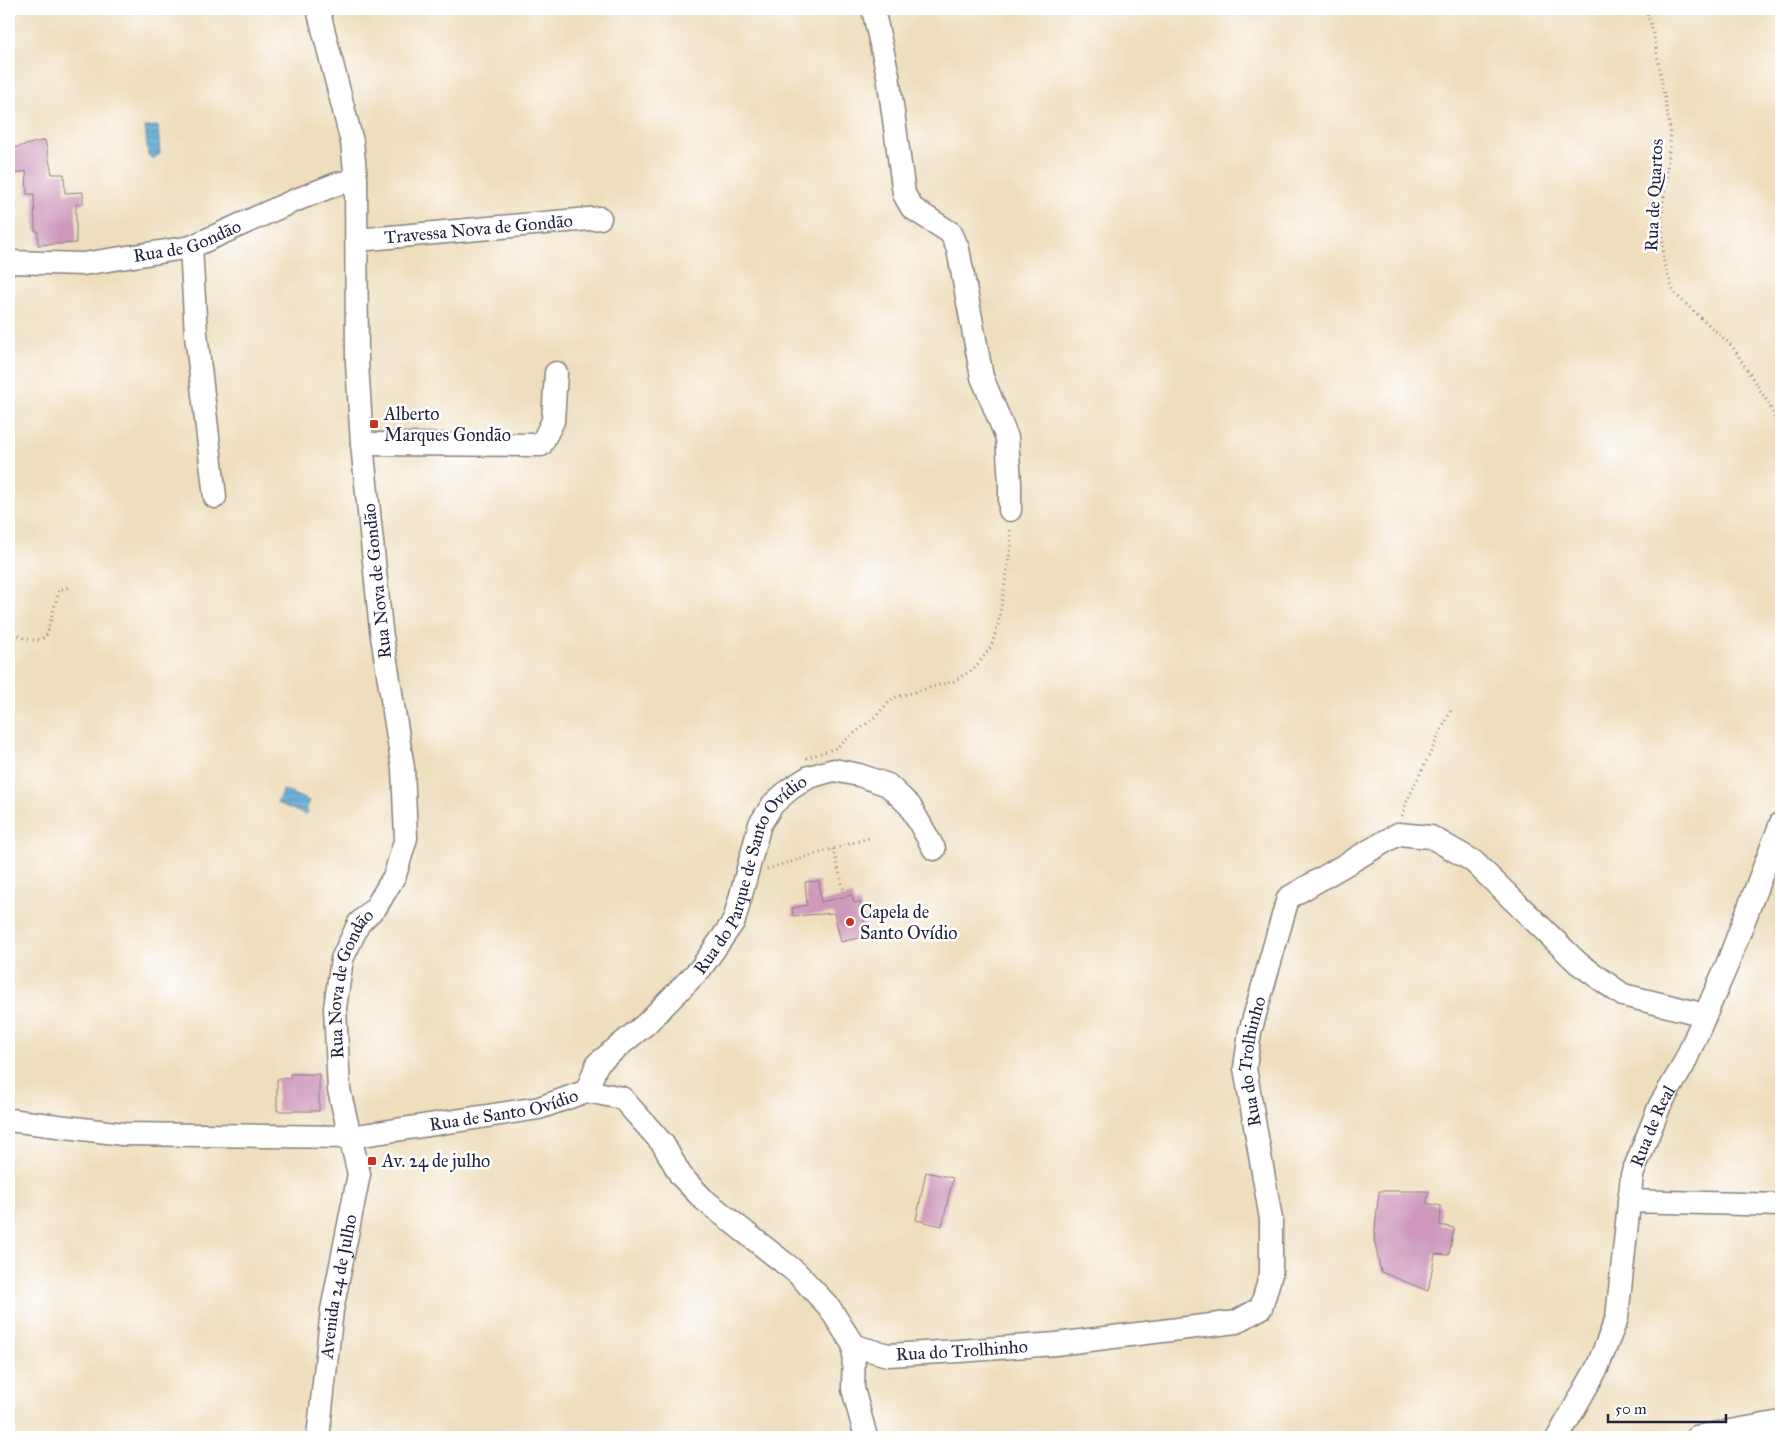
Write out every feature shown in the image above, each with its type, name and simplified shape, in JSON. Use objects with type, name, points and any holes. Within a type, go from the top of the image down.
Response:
[{"type":"street","name":"Rua Nova de Gondão","points":[[318,9],[352,142],[356,180],[357,362],[362,444],[381,630],[403,768],[406,838],[395,875],[376,907],[359,924],[342,959],[335,1008],[339,1090],[350,1137]]},
{"type":"street","points":[[873,9],[880,48],[888,75],[904,194],[912,208],[951,234],[958,249],[982,377],[1007,438],[1010,510]]},
{"type":"street","name":"Rua de Gondão","points":[[9,262],[83,264],[191,247],[291,202],[337,184],[356,180]]},
{"type":"street","name":"Travessa Nova de Gondão","points":[[357,240],[600,218]]},
{"type":"street","points":[[191,247],[196,334],[215,497]]},
{"type":"street","points":[[362,444],[541,445],[553,421],[556,372]]},
{"type":"street","name":"Rua do Parque de Santo Ovídio","points":[[587,1091],[597,1064],[646,1024],[701,968],[734,921],[760,824],[773,804],[790,788],[809,777],[834,770],[859,775],[888,786],[910,806],[934,849]]},
{"type":"street","name":"Rua de Real","points":[[1558,1437],[1597,1368],[1617,1318],[1632,1175],[1660,1105],[1683,1066],[1727,965],[1781,823]]},
{"type":"street","points":[[1398,834],[1431,837],[1473,861],[1578,963],[1623,995],[1705,1015]]},
{"type":"street","name":"Rua do Trolhinho","points":[[854,1346],[888,1355],[1056,1344],[1236,1322],[1261,1308],[1271,1274],[1271,1219],[1245,1068],[1250,1032],[1270,958],[1288,898],[1398,834]]},
{"type":"street","name":"Rua de Santo Ovídio","points":[[9,1120],[124,1134],[350,1137],[539,1108],[587,1091],[622,1098],[663,1144],[686,1182],[702,1199],[797,1273],[829,1306],[854,1346]]},
{"type":"street","name":"Avenida 24 de Julho","points":[[318,1437],[332,1310],[359,1174],[350,1137]]},
{"type":"street","points":[[1629,1201],[1781,1205]]},
{"type":"street","points":[[854,1346],[853,1389],[866,1437]]},
{"type":"street","points":[[1696,1437],[1781,1422]]},
{"type":"path","name":"Rua de Quartos","points":[[1646,9],[1654,36],[1672,134],[1662,214],[1664,264],[1674,293],[1732,346],[1770,406],[1781,436]]},
{"type":"path","points":[[800,762],[811,754],[836,748],[875,717],[893,698],[954,681],[974,669],[991,647],[998,625],[1011,546],[1010,510]]},
{"type":"path","points":[[9,632],[28,639],[38,641],[43,639],[47,634],[59,590],[69,587]]},
{"type":"path","points":[[1398,834],[1406,803],[1452,708]]},
{"type":"path","points":[[745,876],[872,836]]},
{"type":"path","points":[[833,849],[844,891]]},
{"type":"water","points":[[158,126],[160,154],[153,159],[148,155],[145,127]]},
{"type":"water","points":[[283,790],[309,801],[305,809],[308,812],[306,815],[277,803]]},
{"type":"building","points":[[45,140],[52,174],[64,174],[65,193],[83,192],[83,204],[76,204],[76,243],[38,245],[38,231],[35,231],[34,194],[27,194],[26,171],[9,175],[9,149]]},
{"type":"building","points":[[819,881],[821,902],[852,895],[854,903],[860,902],[867,936],[841,942],[834,913],[793,916],[792,908],[807,905],[805,882]]},
{"type":"building","points":[[290,1074],[319,1074],[319,1111],[277,1111],[277,1079],[290,1078]]},
{"type":"building","points":[[926,1172],[953,1178],[942,1226],[916,1220]]},
{"type":"building","points":[[1379,1191],[1429,1191],[1426,1203],[1441,1206],[1440,1225],[1454,1228],[1449,1255],[1435,1254],[1428,1291],[1381,1272],[1374,1239]]},
{"type":"place","name":"Alberto Marques Gondão","points":[[374,424]]},
{"type":"place","name":"Capela de Santo Ovídio","points":[[850,922]]},
{"type":"place","name":"Av. 24 de julho","points":[[372,1161]]}]
